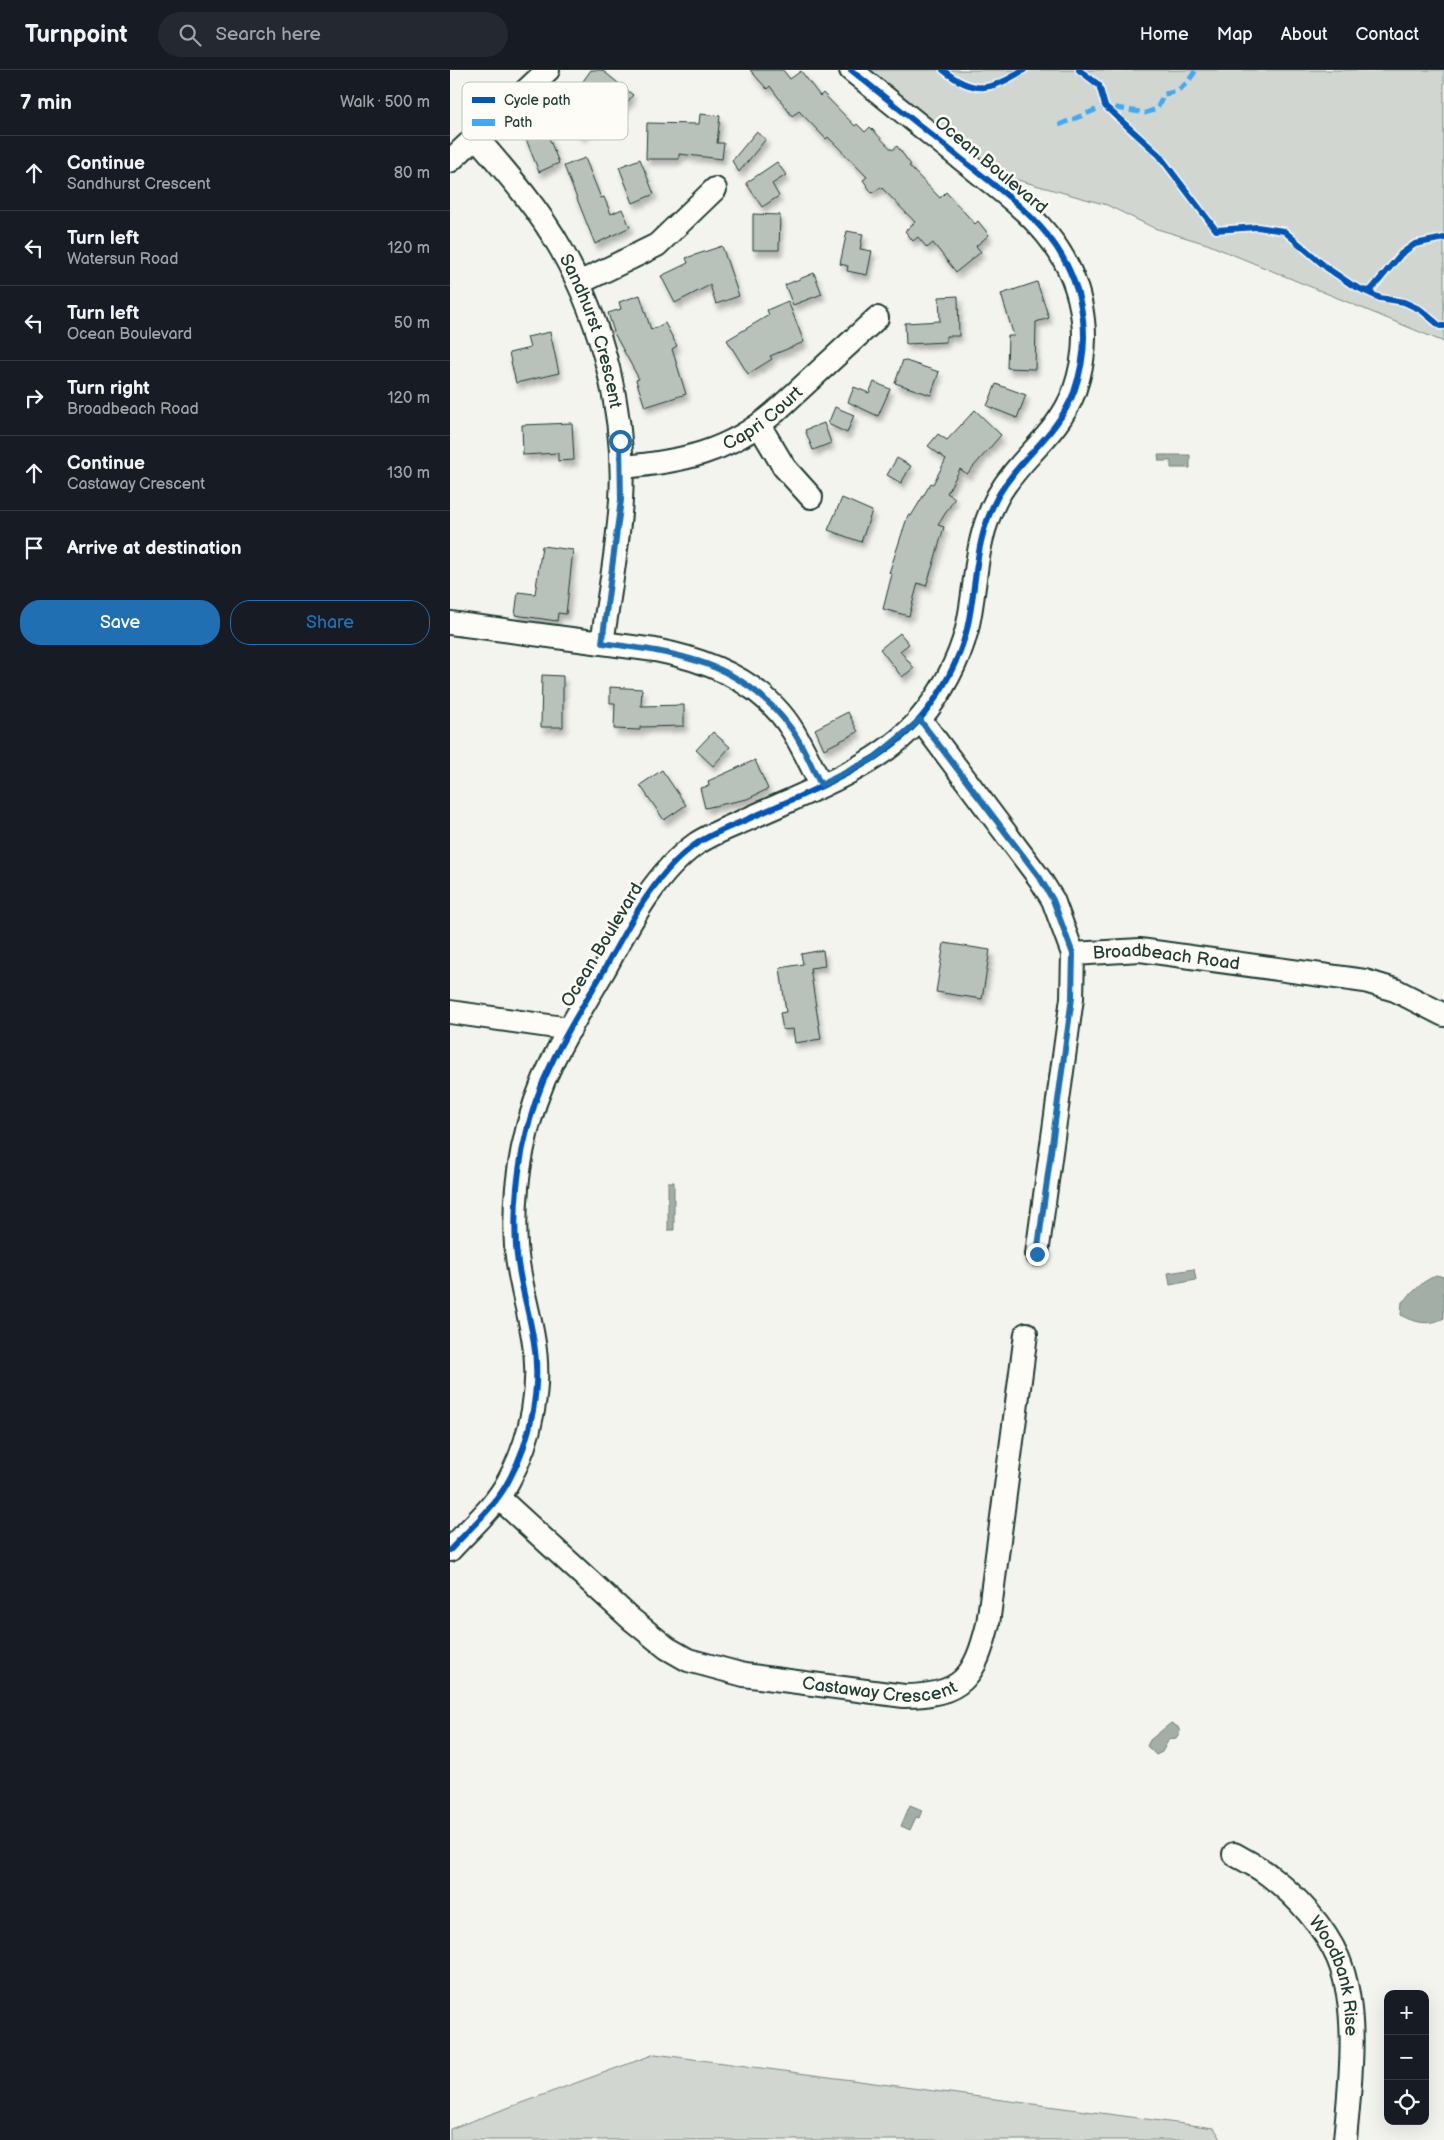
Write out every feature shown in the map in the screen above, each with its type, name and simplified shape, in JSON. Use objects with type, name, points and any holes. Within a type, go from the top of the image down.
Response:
[{"type":"street","points":[[535,82],[548,70]]},
{"type":"street","name":"Ocean Boulevard","points":[[450,1550],[499,1498],[510,1479],[529,1428],[536,1370],[534,1342],[516,1249],[518,1187],[530,1116],[541,1086],[570,1029],[641,905],[655,885],[686,852],[714,834],[821,785],[874,758],[920,720],[945,682],[966,633],[977,554],[992,508],[1014,472],[1055,428],[1073,394],[1080,372],[1084,326],[1081,305],[1070,270],[1053,239],[1039,223],[851,70]]},
{"type":"street","points":[[450,162],[473,140]]},
{"type":"street","name":"Sandhurst Crescent","points":[[479,140],[518,186],[540,216],[579,283],[600,340],[608,372],[616,406],[622,467],[618,529],[602,643]]},
{"type":"street","points":[[579,283],[657,245],[715,189]]},
{"type":"street","name":"Capri Court","points":[[622,467],[664,464],[696,456],[726,444],[759,425],[878,318]]},
{"type":"street","points":[[759,425],[784,467],[812,497]]},
{"type":"street","points":[[450,623],[683,655],[724,670],[764,697],[792,729],[821,785]]},
{"type":"street","name":"Broadbeach Road","points":[[920,720],[1040,878],[1053,900],[1073,954],[1140,950],[1365,981],[1395,990],[1444,1015]]},
{"type":"street","points":[[1037,1254],[1072,998],[1073,954]]},
{"type":"street","points":[[450,1012],[570,1029]]},
{"type":"street","name":"Castaway Crescent","points":[[499,1498],[631,1619],[667,1648],[688,1660],[744,1675],[904,1696],[928,1696],[950,1690],[968,1676],[980,1656],[988,1624],[1026,1334]]},
{"type":"street","name":"Woodbank Rise","points":[[1234,1854],[1269,1875],[1299,1901],[1325,1935],[1337,1957],[1348,1999],[1351,2022],[1345,2140]]},
{"type":"shaded area","points":[[851,70],[1444,70],[1444,342],[1207,244],[1154,228],[1107,205],[971,167]]},
{"type":"shaded area","points":[[1158,455],[1190,455],[1190,468],[1171,468],[1171,461],[1159,461]]},
{"type":"shaded area","points":[[668,1182],[674,1182],[674,1230],[668,1230]]},
{"type":"shaded area","points":[[1194,1269],[1196,1280],[1170,1285],[1168,1273]]},
{"type":"shaded area","points":[[1436,1275],[1444,1277],[1444,1318],[1428,1323],[1412,1320],[1401,1315],[1402,1302],[1424,1282]]},
{"type":"shaded area","points":[[1171,1723],[1178,1727],[1180,1732],[1176,1738],[1169,1739],[1162,1752],[1156,1755],[1147,1746],[1150,1740]]},
{"type":"shaded area","points":[[910,1805],[922,1810],[919,1818],[916,1817],[910,1830],[901,1826]]},
{"type":"shaded area","points":[[655,2054],[1214,2128],[1222,2140],[450,2140],[450,2129]]},
{"type":"building","points":[[591,70],[602,70],[617,82],[582,82]]},
{"type":"building","points":[[750,70],[783,70],[790,79],[801,71],[820,96],[823,93],[855,126],[857,124],[865,132],[870,127],[892,150],[897,146],[911,165],[909,166],[940,198],[946,192],[975,224],[978,221],[989,235],[976,246],[981,252],[956,272],[933,243],[927,248],[918,237],[913,241],[905,231],[915,222],[881,187],[872,193],[863,180],[867,177],[828,137],[826,139],[799,111],[792,116],[770,86],[767,89]]},
{"type":"building","points":[[628,91],[633,95],[628,101]]},
{"type":"building","points":[[700,114],[720,116],[717,143],[724,143],[722,159],[679,154],[679,159],[646,159],[647,123],[699,124]]},
{"type":"building","points":[[756,132],[766,139],[739,172],[732,161]]},
{"type":"building","points":[[526,140],[550,140],[559,163],[539,172]]},
{"type":"building","points":[[585,158],[601,198],[604,197],[611,214],[622,209],[630,227],[595,244],[564,166]]},
{"type":"building","points":[[640,159],[654,194],[633,203],[619,167]]},
{"type":"building","points":[[777,162],[786,175],[772,184],[779,196],[762,207],[746,183]]},
{"type":"building","points":[[753,214],[780,215],[779,250],[753,250]]},
{"type":"building","points":[[847,231],[863,234],[860,249],[872,251],[867,275],[847,271],[848,266],[840,264]]},
{"type":"building","points":[[722,246],[739,296],[716,304],[710,285],[675,303],[661,276],[688,263],[686,258]]},
{"type":"building","points":[[814,273],[822,294],[793,305],[785,285]]},
{"type":"building","points":[[1037,282],[1049,318],[1036,322],[1035,369],[1007,368],[1008,336],[1014,336],[1001,294]]},
{"type":"building","points":[[640,295],[651,330],[665,323],[677,346],[672,349],[686,394],[645,407],[636,380],[639,379],[615,335],[608,313],[621,309],[619,302]]},
{"type":"building","points":[[958,296],[959,336],[946,336],[946,342],[906,344],[905,323],[940,321],[939,297]]},
{"type":"building","points":[[788,301],[804,342],[770,356],[772,359],[748,374],[727,340],[769,315],[767,310]]},
{"type":"building","points":[[550,332],[559,373],[516,383],[509,353],[530,348],[527,337]]},
{"type":"building","points":[[903,360],[939,372],[931,395],[895,383]]},
{"type":"building","points":[[874,382],[890,389],[878,416],[848,402],[854,387],[869,393]]},
{"type":"building","points":[[996,384],[1026,395],[1017,418],[987,406]]},
{"type":"building","points":[[835,407],[854,415],[847,433],[828,424]]},
{"type":"building","points":[[975,410],[1001,435],[967,474],[960,469],[947,493],[955,498],[938,525],[944,527],[933,565],[926,586],[918,583],[909,616],[883,609],[892,574],[889,573],[908,515],[911,516],[931,483],[933,484],[946,459],[928,446],[938,434],[947,440]]},
{"type":"building","points":[[572,423],[574,460],[558,461],[558,453],[523,455],[522,425]]},
{"type":"building","points":[[824,423],[831,443],[813,450],[805,430]]},
{"type":"building","points":[[897,458],[911,466],[901,483],[887,475]]},
{"type":"building","points":[[842,498],[872,511],[861,542],[828,530]]},
{"type":"building","points":[[542,546],[573,550],[566,614],[558,613],[557,621],[515,615],[518,592],[535,594]]},
{"type":"building","points":[[900,633],[909,644],[900,651],[914,668],[902,677],[880,649]]},
{"type":"building","points":[[542,675],[563,676],[563,727],[541,727]]},
{"type":"building","points":[[610,687],[642,689],[641,706],[684,705],[684,726],[640,727],[640,730],[614,729],[615,703],[610,703]]},
{"type":"building","points":[[848,712],[858,732],[824,749],[815,729]]},
{"type":"building","points":[[713,732],[730,747],[713,766],[696,750]]},
{"type":"building","points":[[755,760],[768,789],[747,799],[705,808],[700,788],[709,786],[708,781]]},
{"type":"building","points":[[662,770],[686,805],[664,820],[640,785]]},
{"type":"building","points":[[944,943],[990,950],[982,999],[936,992]]},
{"type":"building","points":[[823,950],[825,966],[810,968],[821,1039],[795,1043],[793,1029],[783,1030],[780,1013],[786,1012],[780,968],[803,964],[801,954]]},
{"type":"marked path","points":[[1059,125],[1105,106],[1145,113],[1157,109],[1164,94],[1179,89],[1190,79],[1196,70]]},
{"type":"cycle path","points":[[450,1550],[503,1490],[517,1464],[529,1429],[535,1392],[535,1355],[517,1258],[516,1198],[528,1126],[535,1102],[560,1047],[643,902],[667,870],[681,856],[696,844],[714,834],[839,778],[862,765],[903,736],[928,709],[948,677],[964,641],[980,546],[990,513],[1007,482],[1048,434],[1067,408],[1077,383],[1084,347],[1083,320],[1077,292],[1068,267],[1055,245],[1039,226],[1002,191],[851,70]]},
{"type":"cycle path","points":[[943,70],[954,78],[974,87],[992,86],[1024,70]]},
{"type":"cycle path","points":[[1079,70],[1099,85],[1105,106],[1159,155],[1216,230],[1257,227],[1284,231],[1327,268],[1352,285],[1380,298],[1404,302],[1421,310],[1440,326],[1444,326]]},
{"type":"cycle path","points":[[1364,291],[1371,290],[1401,254],[1415,244],[1444,238]]},
{"type":"route","points":[[620,441],[622,467],[621,500],[602,643],[683,655],[724,670],[746,684],[764,697],[792,729],[821,785],[874,758],[908,732],[920,720],[1040,878],[1053,900],[1064,924],[1073,954],[1072,998],[1037,1254]]}]
